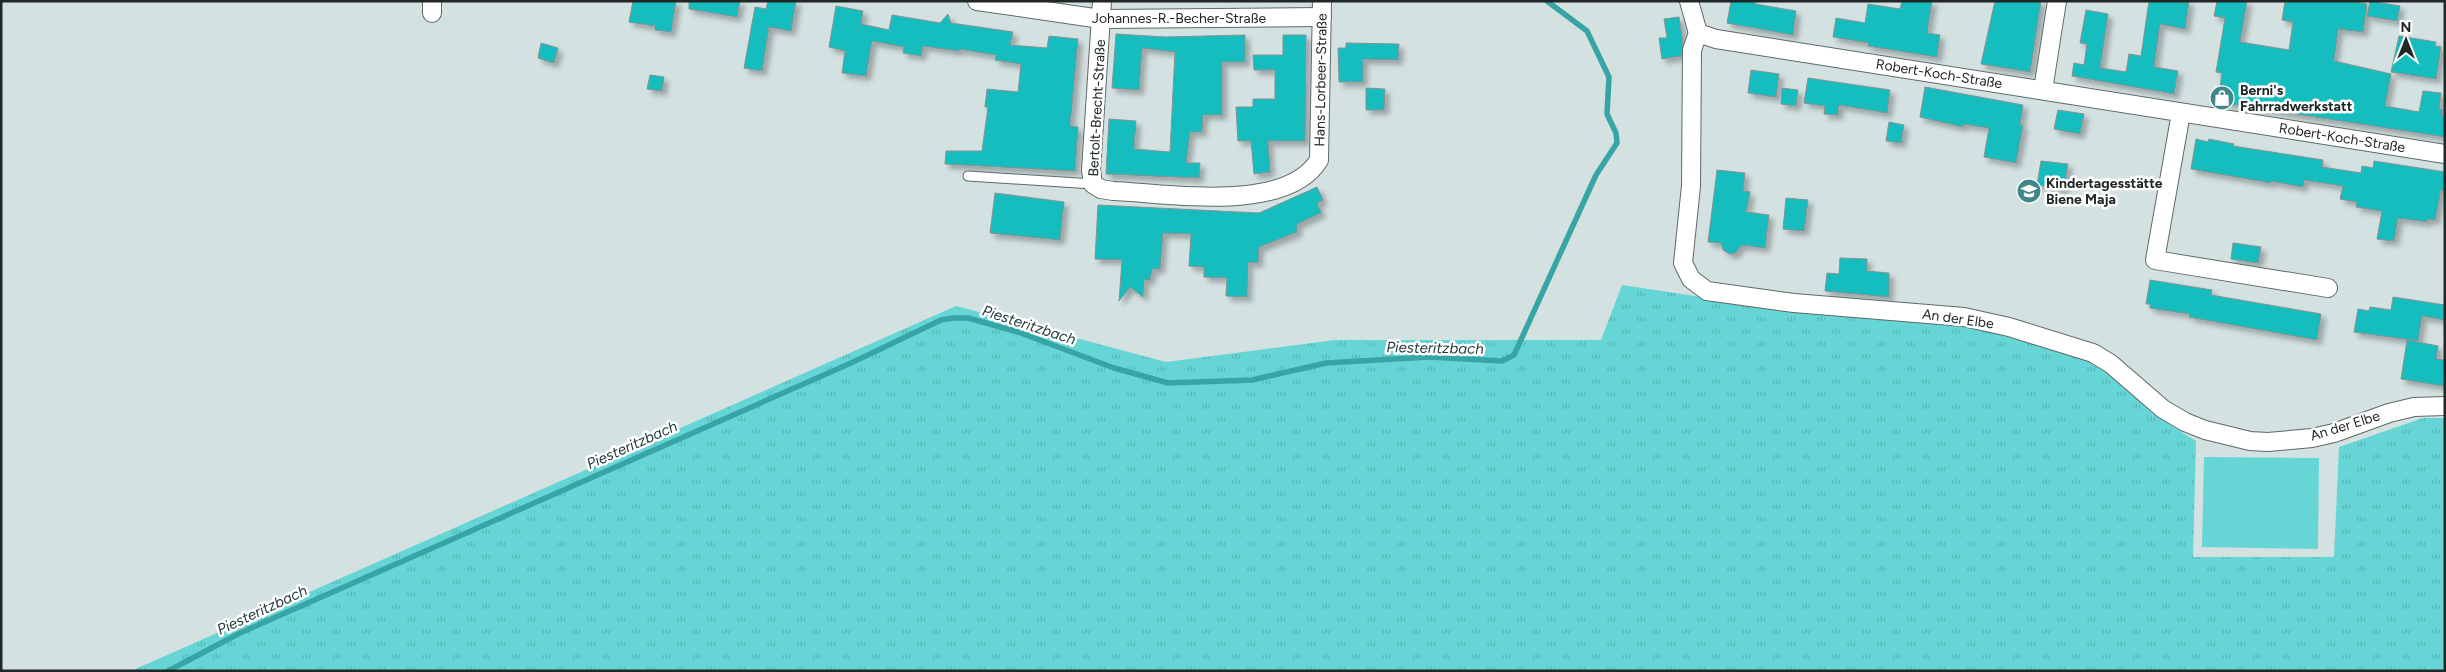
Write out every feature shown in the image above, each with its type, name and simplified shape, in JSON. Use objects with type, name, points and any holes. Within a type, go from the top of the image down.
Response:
[{"type":"street","name":"Johannes-R.-Becher-Straße","points":[[977,1],[1102,10],[1322,9]]},
{"type":"street","points":[[1689,1],[1698,33]]},
{"type":"street","points":[[2043,90],[2058,1]]},
{"type":"street","name":"Hans-Lorbeer-Straße","points":[[1094,184],[1101,189],[1112,190],[1238,197],[1271,191],[1305,177],[1320,160],[1322,9]]},
{"type":"street","name":"Bertolt-Brecht-Straße","points":[[1094,184],[1091,170],[1102,10]]},
{"type":"street","name":"Robert-Koch-Straße","points":[[1698,33],[1716,39],[2445,154]]},
{"type":"street","name":"An der Elbe","points":[[1698,33],[1692,50],[1691,186],[1683,263],[1691,279],[1707,292],[1794,303],[1964,318],[2010,327],[2092,353],[2111,364],[2163,410],[2185,422],[2212,432],[2250,441],[2268,442],[2312,438],[2334,433],[2389,413],[2414,407],[2445,406]]},
{"type":"street","points":[[2180,112],[2155,260],[2328,288]]},
{"type":"lane","points":[[968,176],[1094,184]]},
{"type":"green space","points":[[1622,285],[1708,298],[1975,325],[2086,359],[2122,383],[2153,414],[2196,441],[2193,557],[2334,557],[2339,447],[2423,418],[2445,418],[2445,671],[131,671],[956,306],[1166,362],[1335,340],[1601,340]]},
{"type":"green space","points":[[2204,457],[2319,458],[2318,549],[2202,547]]},
{"type":"building","points":[[633,1],[676,1],[671,32],[655,30],[655,26],[629,22]]},
{"type":"building","points":[[689,1],[740,1],[737,17],[689,9]]},
{"type":"building","points":[[768,1],[796,1],[791,31],[769,27],[762,71],[744,68],[755,7],[766,9]]},
{"type":"building","points":[[1731,1],[1755,1],[1755,4],[1796,11],[1793,35],[1727,23]]},
{"type":"building","points":[[1902,1],[1932,1],[1927,33],[1940,35],[1937,57],[1868,46],[1869,43],[1833,37],[1836,18],[1865,23],[1868,4],[1900,9]]},
{"type":"building","points":[[1995,1],[2041,1],[2030,72],[1981,64]]},
{"type":"building","points":[[2149,1],[2189,1],[2185,29],[2160,24],[2154,67],[2178,71],[2174,94],[2072,76],[2074,63],[2084,65],[2087,44],[2080,43],[2086,10],[2108,14],[2100,68],[2126,72],[2129,54],[2141,56]]},
{"type":"building","points":[[2217,1],[2247,1],[2240,42],[2289,50],[2293,22],[2282,20],[2285,1],[2350,1],[2367,4],[2363,32],[2338,29],[2334,61],[2391,74],[2385,106],[2419,112],[2423,91],[2441,93],[2439,109],[2443,110],[2442,116],[2445,117],[2445,137],[2218,102],[2222,73],[2216,72],[2225,18],[2214,16]]},
{"type":"building","points":[[2370,1],[2400,6],[2397,21],[2367,16]]},
{"type":"building","points":[[836,6],[863,11],[861,24],[889,30],[892,15],[940,23],[948,14],[951,23],[1013,32],[1010,45],[1047,48],[1049,36],[1078,39],[1070,126],[1078,127],[1075,171],[945,164],[946,151],[982,151],[988,107],[985,107],[987,89],[1018,92],[1021,64],[995,60],[996,55],[923,46],[921,56],[903,53],[904,47],[872,41],[866,76],[842,73],[845,51],[829,47]]},
{"type":"building","points":[[1679,17],[1683,43],[1681,56],[1662,59],[1659,38],[1667,38],[1664,19]]},
{"type":"building","points":[[1116,34],[1165,37],[1245,35],[1245,62],[1222,62],[1222,115],[1203,115],[1202,132],[1190,132],[1186,163],[1200,163],[1199,178],[1106,174],[1109,119],[1136,121],[1134,149],[1170,152],[1175,52],[1142,48],[1139,90],[1112,88]]},
{"type":"building","points":[[1283,35],[1306,35],[1305,141],[1268,141],[1270,172],[1254,174],[1251,141],[1238,141],[1236,107],[1253,107],[1253,99],[1275,99],[1275,70],[1254,70],[1253,55],[1283,55]]},
{"type":"building","points":[[2399,36],[2436,42],[2435,46],[2441,47],[2436,79],[2391,72]]},
{"type":"building","points":[[541,43],[558,48],[554,63],[538,58]]},
{"type":"building","points":[[1346,43],[1399,44],[1398,60],[1363,59],[1363,82],[1339,82],[1338,48],[1346,48]]},
{"type":"building","points":[[1751,70],[1779,74],[1776,97],[1748,93]]},
{"type":"building","points":[[650,75],[664,77],[662,91],[647,89]]},
{"type":"building","points":[[1808,78],[1890,90],[1887,113],[1839,105],[1838,115],[1824,114],[1825,106],[1804,103]]},
{"type":"building","points":[[1925,87],[2023,105],[2020,125],[2023,125],[2016,163],[1984,157],[1989,128],[1963,124],[1963,127],[1920,117]]},
{"type":"building","points":[[1366,88],[1385,89],[1384,110],[1366,110]]},
{"type":"building","points":[[1782,88],[1798,90],[1796,106],[1781,104]]},
{"type":"building","points":[[2058,110],[2084,114],[2080,134],[2054,129]]},
{"type":"building","points":[[1889,122],[1904,125],[1901,143],[1886,141]]},
{"type":"building","points":[[2196,139],[2208,142],[2209,139],[2234,144],[2233,146],[2323,160],[2322,167],[2361,173],[2362,166],[2373,168],[2374,161],[2445,172],[2445,191],[2441,190],[2435,220],[2427,219],[2427,222],[2398,218],[2394,241],[2377,239],[2382,211],[2356,207],[2357,202],[2340,199],[2343,186],[2304,180],[2303,187],[2191,169]]},
{"type":"building","points":[[2041,161],[2068,164],[2064,189],[2037,185]]},
{"type":"building","points":[[1717,170],[1745,173],[1743,191],[1750,192],[1746,212],[1769,215],[1765,248],[1742,245],[1735,253],[1730,254],[1723,250],[1721,243],[1708,242]]},
{"type":"building","points":[[1317,187],[1323,200],[1317,203],[1321,213],[1297,224],[1297,232],[1259,247],[1258,263],[1248,262],[1247,297],[1226,296],[1227,278],[1204,277],[1204,267],[1189,266],[1191,234],[1163,233],[1160,269],[1152,269],[1150,280],[1144,280],[1143,297],[1130,287],[1119,301],[1122,260],[1095,259],[1098,205],[1259,213]]},
{"type":"building","points":[[995,193],[1064,202],[1060,240],[990,233]]},
{"type":"building","points":[[1786,198],[1808,200],[1804,231],[1783,229]]},
{"type":"building","points":[[2233,243],[2261,247],[2258,263],[2231,259]]},
{"type":"building","points":[[1840,258],[1867,259],[1867,271],[1889,273],[1889,297],[1825,291],[1827,273],[1839,274]]},
{"type":"building","points":[[2150,280],[2212,290],[2211,295],[2321,314],[2317,340],[2189,317],[2190,314],[2150,308],[2150,304],[2146,304]]},
{"type":"building","points":[[2393,297],[2445,305],[2445,320],[2422,316],[2418,341],[2354,332],[2358,309],[2369,311],[2370,307],[2391,310]]},
{"type":"building","points":[[2407,340],[2438,346],[2436,359],[2445,360],[2443,386],[2401,379]]},
{"type":"waterway","name":"Piesteritzbach","points":[[168,671],[240,633],[851,363],[941,320],[968,318],[1018,332],[1114,368],[1168,383],[1252,380],[1326,363],[1429,357],[1502,361],[1514,355],[1596,175],[1617,143],[1616,133],[1607,114],[1609,77],[1587,31],[1547,1]]},
{"type":"place","name":"Berni's Fahrradwerkstatt","points":[[2222,98]]},
{"type":"place","name":"Kindertagesstätte Biene Maja","points":[[2029,191]]}]
